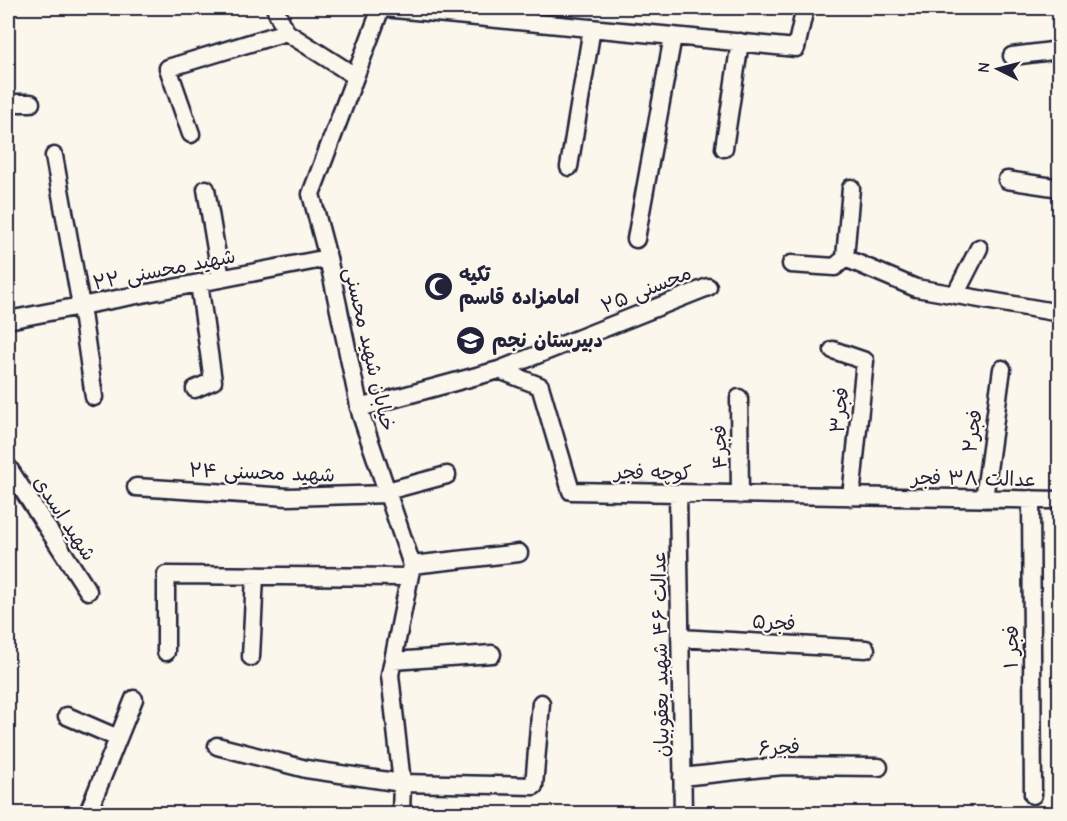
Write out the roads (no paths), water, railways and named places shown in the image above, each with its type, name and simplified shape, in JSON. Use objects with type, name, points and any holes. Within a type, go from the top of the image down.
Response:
[{"type":"street","points":[[275,8],[286,32],[355,76]]},
{"type":"street","points":[[382,8],[796,48],[806,8]]},
{"type":"street","name":"خیابان شهید محسنی","points":[[382,8],[310,194],[328,258],[359,408],[410,571],[390,675],[402,783],[401,813]]},
{"type":"street","points":[[570,167],[592,28]]},
{"type":"street","points":[[191,134],[168,68],[286,32]]},
{"type":"street","points":[[636,239],[673,36]]},
{"type":"street","points":[[724,148],[740,42]]},
{"type":"street","points":[[1012,56],[1059,50]]},
{"type":"street","points":[[8,103],[31,103]]},
{"type":"street","points":[[54,156],[81,306],[94,397]]},
{"type":"street","points":[[1008,180],[1059,188]]},
{"type":"street","points":[[791,264],[835,267],[845,258],[851,188]]},
{"type":"street","points":[[206,189],[220,279]]},
{"type":"street","points":[[955,295],[979,248]]},
{"type":"street","name":"شهید محسنی ۲۲","points":[[8,320],[328,258]]},
{"type":"street","points":[[845,258],[916,288],[1059,313]]},
{"type":"street","points":[[195,388],[213,381],[199,283]]},
{"type":"street","name":"محسنی ۲۵","points":[[359,408],[499,369],[708,287]]},
{"type":"street","name":"فجر۳","points":[[833,350],[866,361],[851,497]]},
{"type":"street","name":"کوچه فجر","points":[[499,369],[540,386],[571,491],[888,498]]},
{"type":"street","name":"فجر۲","points":[[984,499],[1002,369]]},
{"type":"street","name":"فجر۴","points":[[739,398],[740,495]]},
{"type":"street","name":"شهید اسدی","points":[[8,467],[88,591]]},
{"type":"street","name":"شهید محسنی ۲۴","points":[[136,487],[288,497],[387,493],[447,475]]},
{"type":"street","name":"عدالت ۴۶ شهید یعقوبیان","points":[[678,493],[682,813]]},
{"type":"street","name":"عدالت ۳۸ فجر","points":[[888,498],[1059,500]]},
{"type":"street","name":"فجر ۱","points":[[1031,500],[1033,795]]},
{"type":"street","points":[[166,652],[166,576],[255,576],[410,571],[519,553]]},
{"type":"street","points":[[251,657],[255,576]]},
{"type":"street","name":"فجر۵","points":[[680,638],[866,649]]},
{"type":"street","points":[[393,661],[492,654]]},
{"type":"street","points":[[91,813],[89,810],[134,699]]},
{"type":"street","points":[[217,746],[306,769],[402,783],[534,786],[541,703]]},
{"type":"street","points":[[67,716],[118,738]]},
{"type":"street","name":"فجر۶","points":[[682,777],[783,766],[879,767]]},
{"type":"place","name":"تکیه امامزاده قاسم","points":[[438,286]]},
{"type":"place","name":"دبیرستان نجم","points":[[471,340]]}]
